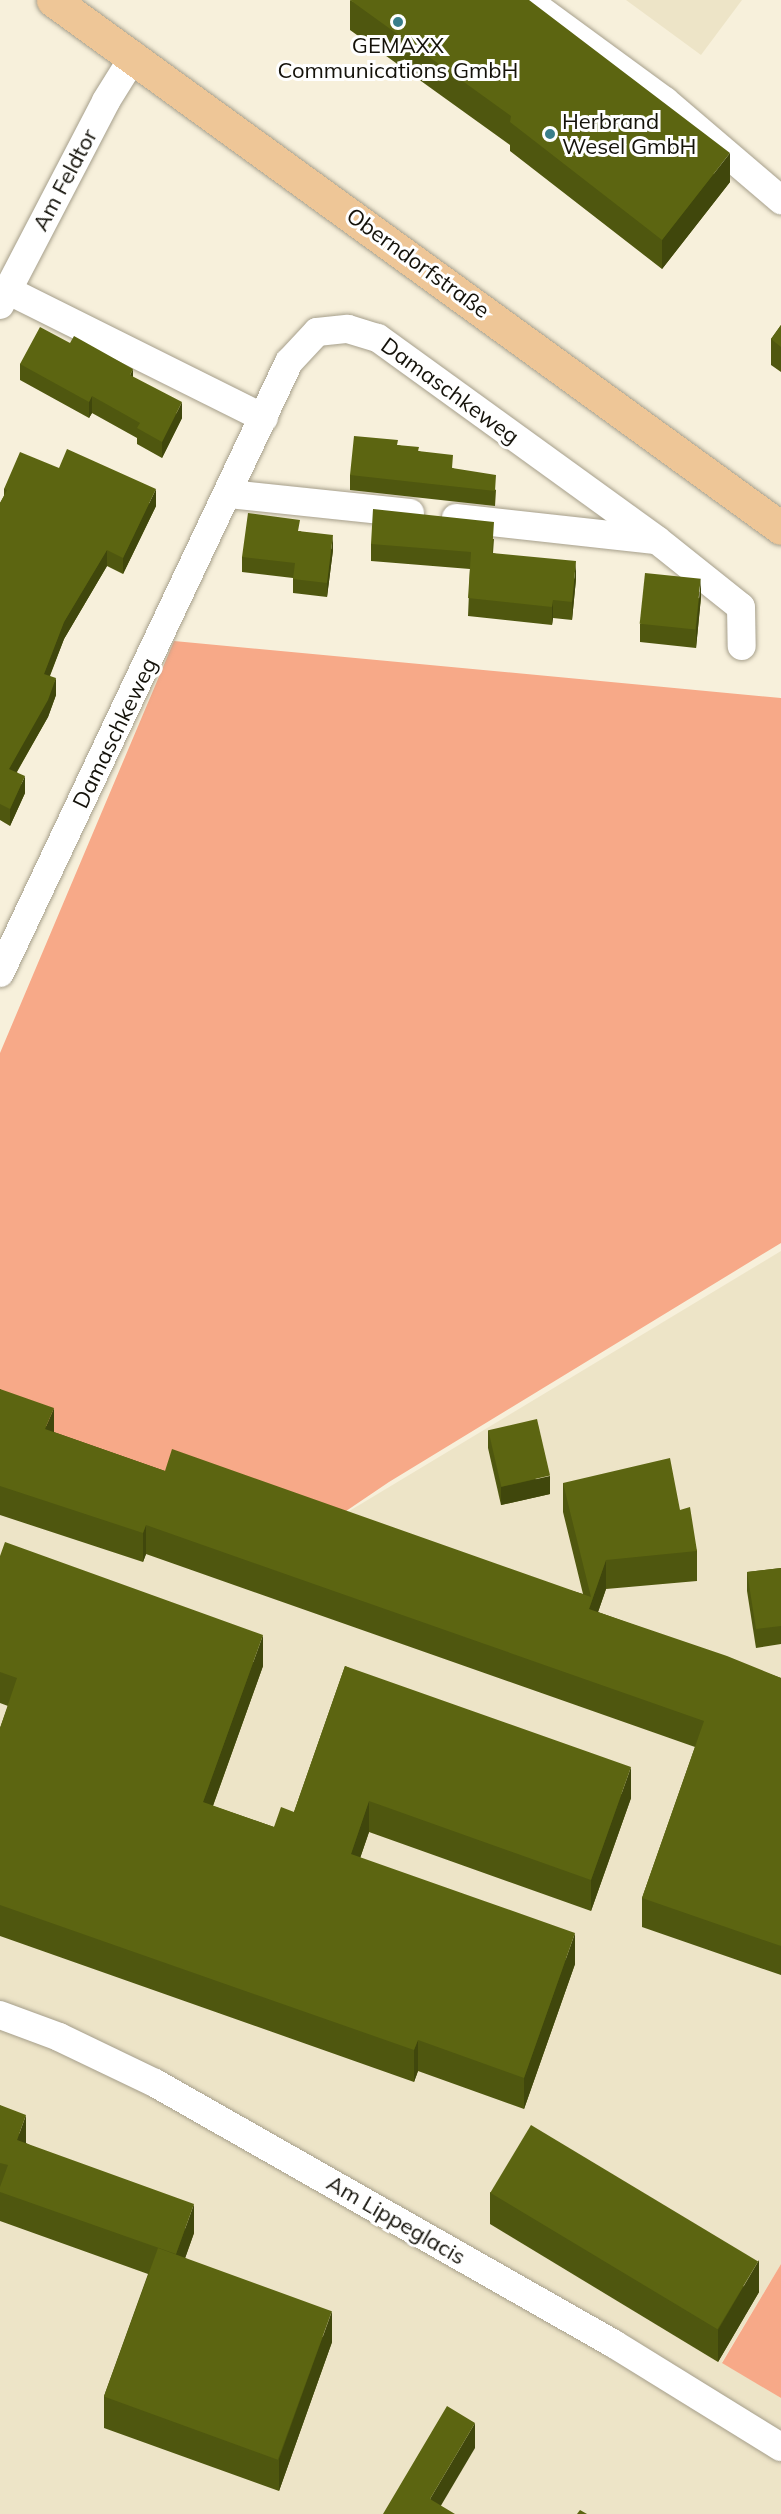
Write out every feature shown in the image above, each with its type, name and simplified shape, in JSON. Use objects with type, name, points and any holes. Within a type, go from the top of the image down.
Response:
[{"type":"main road","name":"Oberndorfstraße","points":[[53,0],[781,528]]},
{"type":"street","points":[[527,0],[665,101],[781,200]]},
{"type":"street","name":"Am Feldtor","points":[[4,298],[134,57]]},
{"type":"street","points":[[4,298],[264,418]]},
{"type":"street","name":"Damaschkeweg","points":[[0,973],[290,362],[317,332],[348,329],[378,338],[657,540],[741,607],[742,646]]},
{"type":"street","points":[[229,494],[657,540]]},
{"type":"street","name":"Am Lippeglacis","points":[[0,2016],[59,2037],[155,2084],[614,2344],[781,2447]]},
{"type":"shaded area","points":[[626,0],[742,0],[701,55]]},
{"type":"shaded area","points":[[174,641],[781,698],[781,1243],[389,1482],[321,1528],[0,1413],[0,1053]]},
{"type":"shaded area","points":[[781,1251],[781,2264],[722,2362],[781,2398],[781,2514],[0,2514],[0,1413],[321,1528]]},
{"type":"shaded area","points":[[781,2264],[781,2398],[722,2363]]},
{"type":"building","points":[[350,0],[529,0],[730,153],[662,240],[510,122],[511,116]]},
{"type":"building","points":[[781,325],[781,347],[771,339]]},
{"type":"building","points":[[40,327],[70,343],[74,336],[133,369],[130,375],[182,402],[162,442],[137,428],[140,423],[92,396],[89,402],[20,364]]},
{"type":"building","points":[[354,436],[398,440],[397,445],[419,447],[418,451],[453,455],[452,468],[496,475],[495,491],[350,475]]},
{"type":"building","points":[[67,449],[156,489],[123,558],[107,550],[64,622],[44,674],[56,678],[48,700],[9,769],[25,776],[10,809],[0,804],[0,503],[20,452],[59,468]]},
{"type":"building","points":[[373,509],[494,522],[492,553],[576,561],[572,602],[553,600],[552,607],[468,598],[471,552],[371,544]]},
{"type":"building","points":[[248,513],[300,520],[298,531],[333,535],[327,583],[293,579],[295,563],[242,557]]},
{"type":"building","points":[[645,573],[701,579],[695,630],[640,624]]},
{"type":"building","points":[[0,1389],[54,1408],[45,1429],[165,1471],[172,1449],[591,1597],[563,1483],[670,1458],[680,1510],[690,1507],[697,1551],[606,1560],[589,1609],[727,1656],[781,1678],[781,1946],[642,1898],[704,1721],[146,1525],[143,1533],[0,1486]]},
{"type":"building","points":[[537,1419],[550,1476],[501,1487],[488,1430]]},
{"type":"building","points":[[5,1542],[263,1635],[203,1802],[274,1827],[281,1807],[294,1812],[345,1666],[631,1767],[591,1880],[369,1801],[351,1854],[575,1933],[524,2078],[418,2040],[414,2050],[0,1905],[0,1728],[17,1678],[0,1672],[0,1556]]},
{"type":"building","points":[[781,1568],[781,1626],[756,1629],[747,1572]]},
{"type":"building","points":[[0,2105],[26,2115],[17,2140],[194,2204],[176,2254],[0,2192],[8,2165],[0,2163]]},
{"type":"building","points":[[531,2125],[758,2261],[717,2329],[490,2193]]},
{"type":"building","points":[[158,2248],[332,2311],[278,2460],[104,2396]]},
{"type":"building","points":[[447,2406],[475,2423],[430,2499],[455,2514],[383,2514]]},
{"type":"place","name":"GEMAXX Communications GmbH","points":[[398,22]]},
{"type":"place","name":"Herbrand Wesel GmbH","points":[[550,134]]}]
